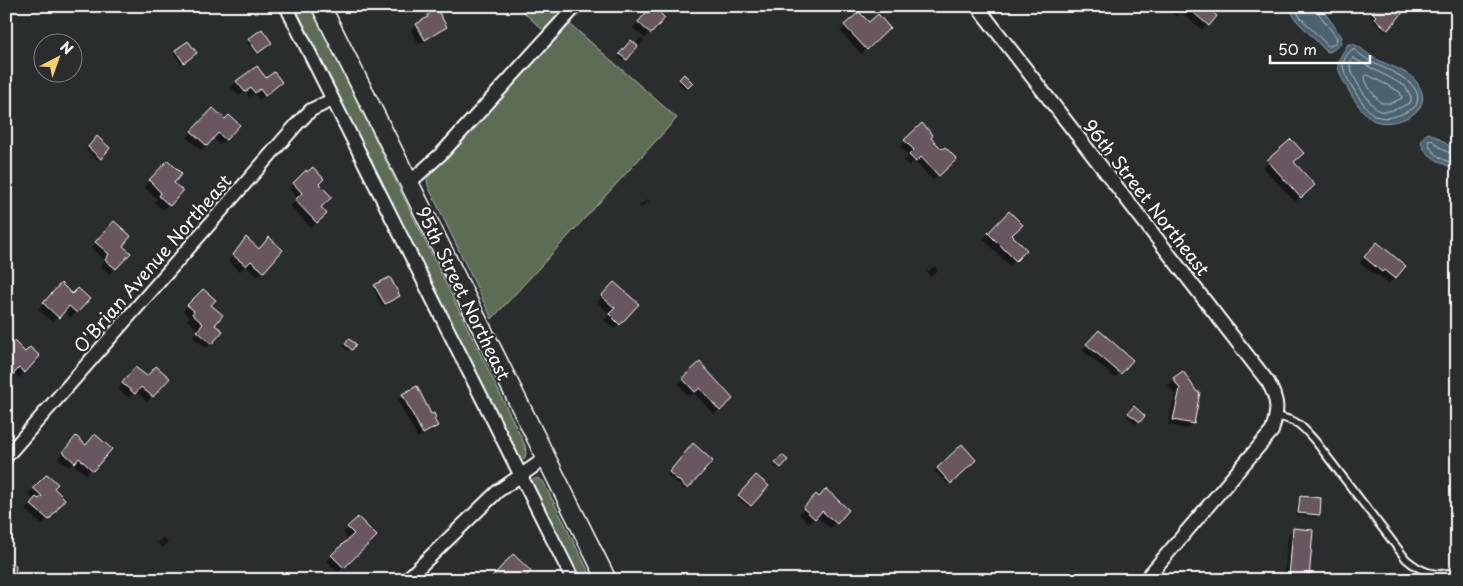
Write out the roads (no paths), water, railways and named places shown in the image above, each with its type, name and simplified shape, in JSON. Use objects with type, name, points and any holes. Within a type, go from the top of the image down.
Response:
[{"type":"main road","name":"95th Street Northeast","points":[[322,6],[607,580]]},
{"type":"street","points":[[286,6],[573,580]]},
{"type":"street","points":[[409,183],[442,153],[576,6]]},
{"type":"street","name":"96th Street Northeast","points":[[976,6],[1268,382],[1275,395],[1276,416]]},
{"type":"street","name":"O'Brian Avenue Northeast","points":[[6,457],[298,123],[312,110],[332,100]]},
{"type":"street","points":[[1145,580],[1272,431],[1276,416]]},
{"type":"street","points":[[406,580],[498,491],[546,458]]},
{"type":"lane","points":[[1276,416],[1294,420],[1316,442],[1406,559],[1416,568],[1428,574],[1443,574],[1457,571]]},
{"type":"water","points":[[1288,6],[1320,6],[1342,37],[1340,45],[1330,52],[1326,51],[1296,20]]},
{"type":"water","points":[[1348,44],[1358,46],[1371,56],[1414,79],[1422,93],[1420,108],[1399,121],[1382,122],[1370,118],[1352,96],[1339,71],[1339,59]]},
{"type":"water","points":[[1428,133],[1457,151],[1457,170],[1437,160],[1425,150],[1422,138]]}]
